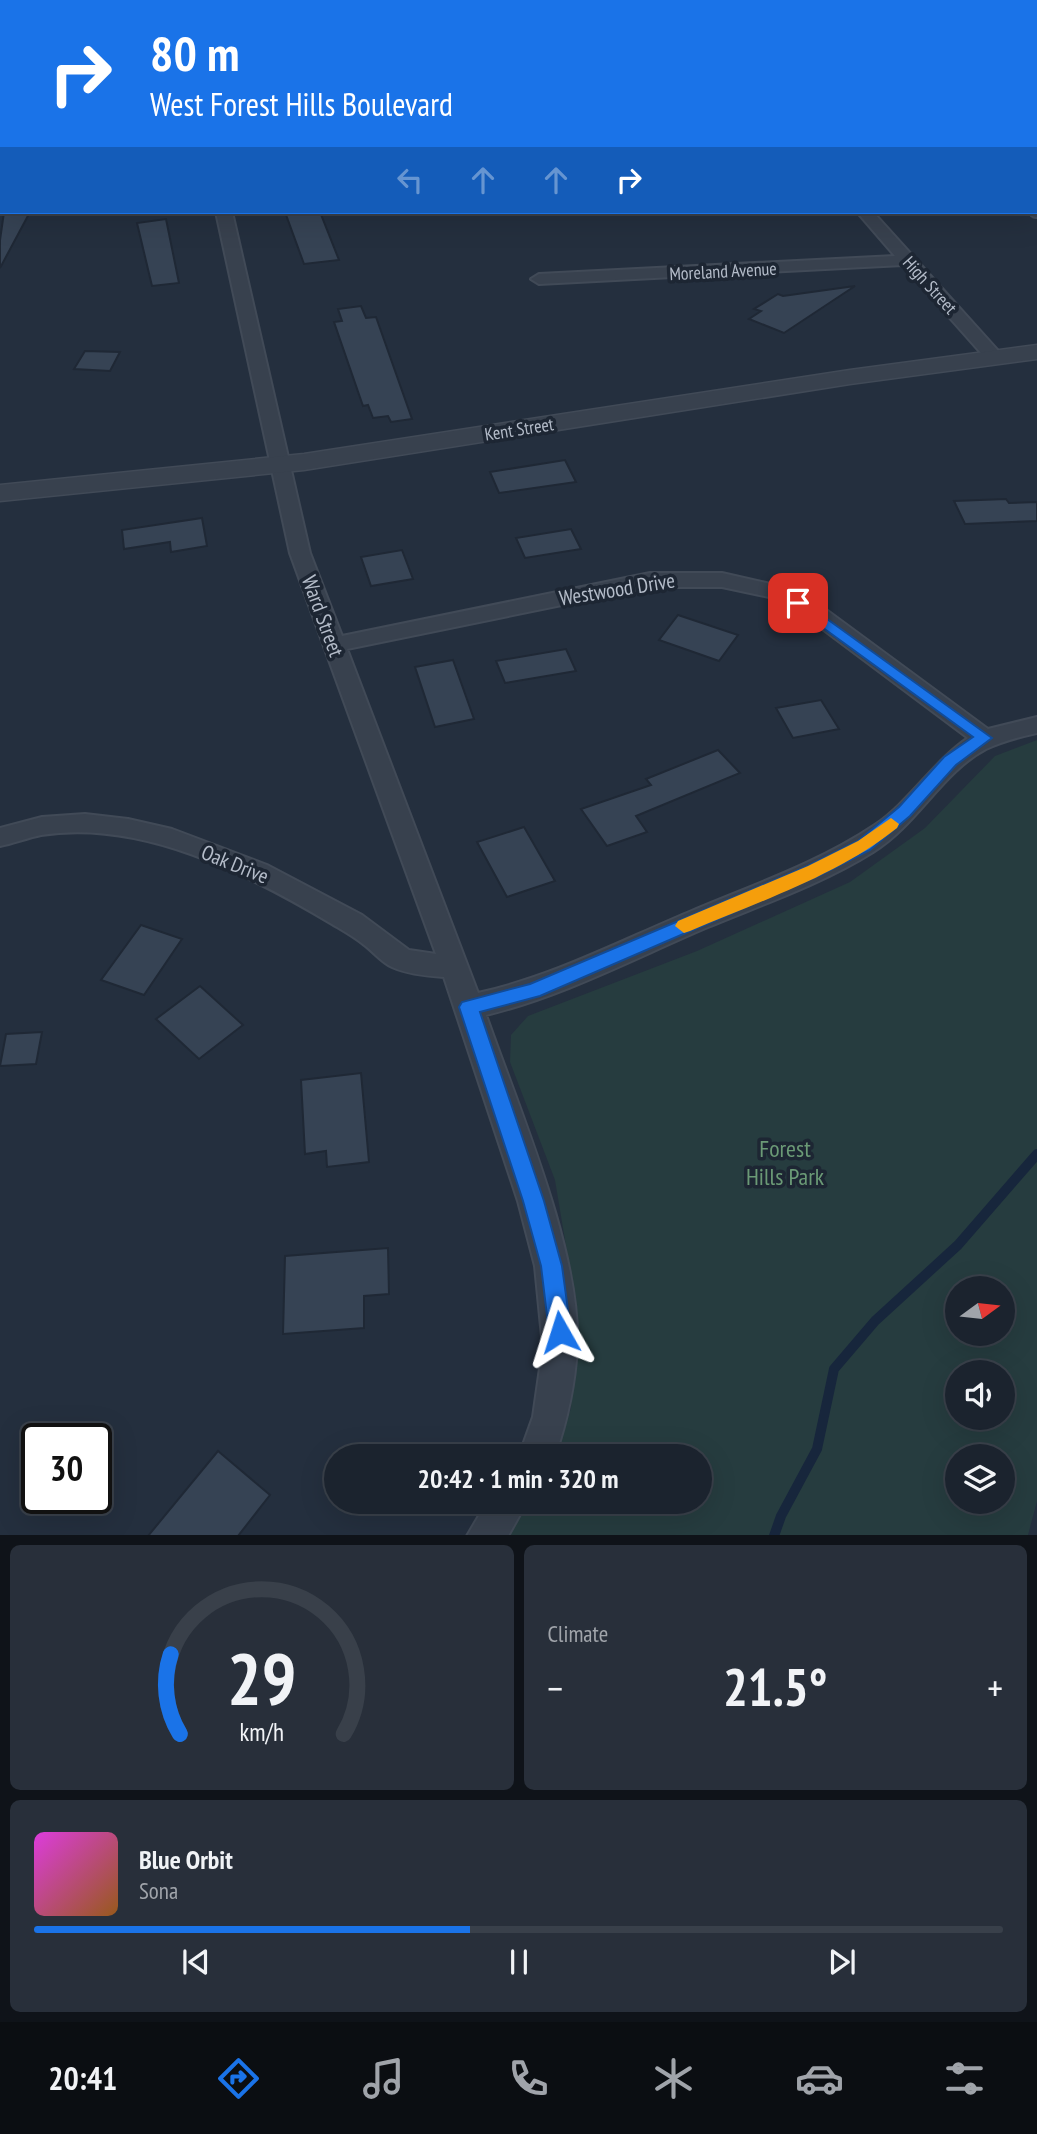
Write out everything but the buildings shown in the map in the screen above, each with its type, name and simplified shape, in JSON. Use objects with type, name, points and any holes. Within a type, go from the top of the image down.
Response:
[{"type":"street","name":"Ward Street","points":[[224,214],[278,465],[300,553],[469,1007],[534,1201],[551,1266],[559,1316],[557,1382],[551,1417],[541,1444]]},
{"type":"street","name":"High Street","points":[[867,214],[995,358]]},
{"type":"street","name":"Moreland Avenue","points":[[539,279],[908,260]]},
{"type":"street","name":"Kent Street","points":[[0,493],[278,465],[850,377],[1037,352]]},
{"type":"street","name":"Westwood Drive","points":[[333,645],[650,580],[722,580],[776,592],[813,611],[984,738]]},
{"type":"street","points":[[469,1007],[533,990],[814,870],[864,845],[905,812],[950,761],[984,738],[1004,729],[1037,725]]},
{"type":"street","name":"Oak Drive","points":[[0,837],[34,826],[68,822],[162,837],[233,860],[286,885],[370,934],[403,960],[452,967]]},
{"type":"street","points":[[485,1535],[500,1514]]},
{"type":"green space","name":"Forest Hills Park","points":[[1037,740],[1037,1501],[1028,1535],[507,1535],[522,1514],[712,1514],[712,1444],[559,1444],[571,1408],[575,1300],[555,1180],[510,1062],[511,1035],[528,1016],[697,951],[850,882],[925,828],[995,756]]},
{"type":"waterway","points":[[774,1535],[781,1516],[817,1449],[834,1369],[875,1321],[958,1245],[1037,1154]]},
{"type":"slow traffic","points":[[684,926],[814,870],[864,845],[891,824]]},
{"type":"route","points":[[560,1332],[551,1266],[534,1201],[469,1007],[533,990],[814,870],[864,845],[905,812],[950,761],[984,738],[813,611],[798,603]]}]
